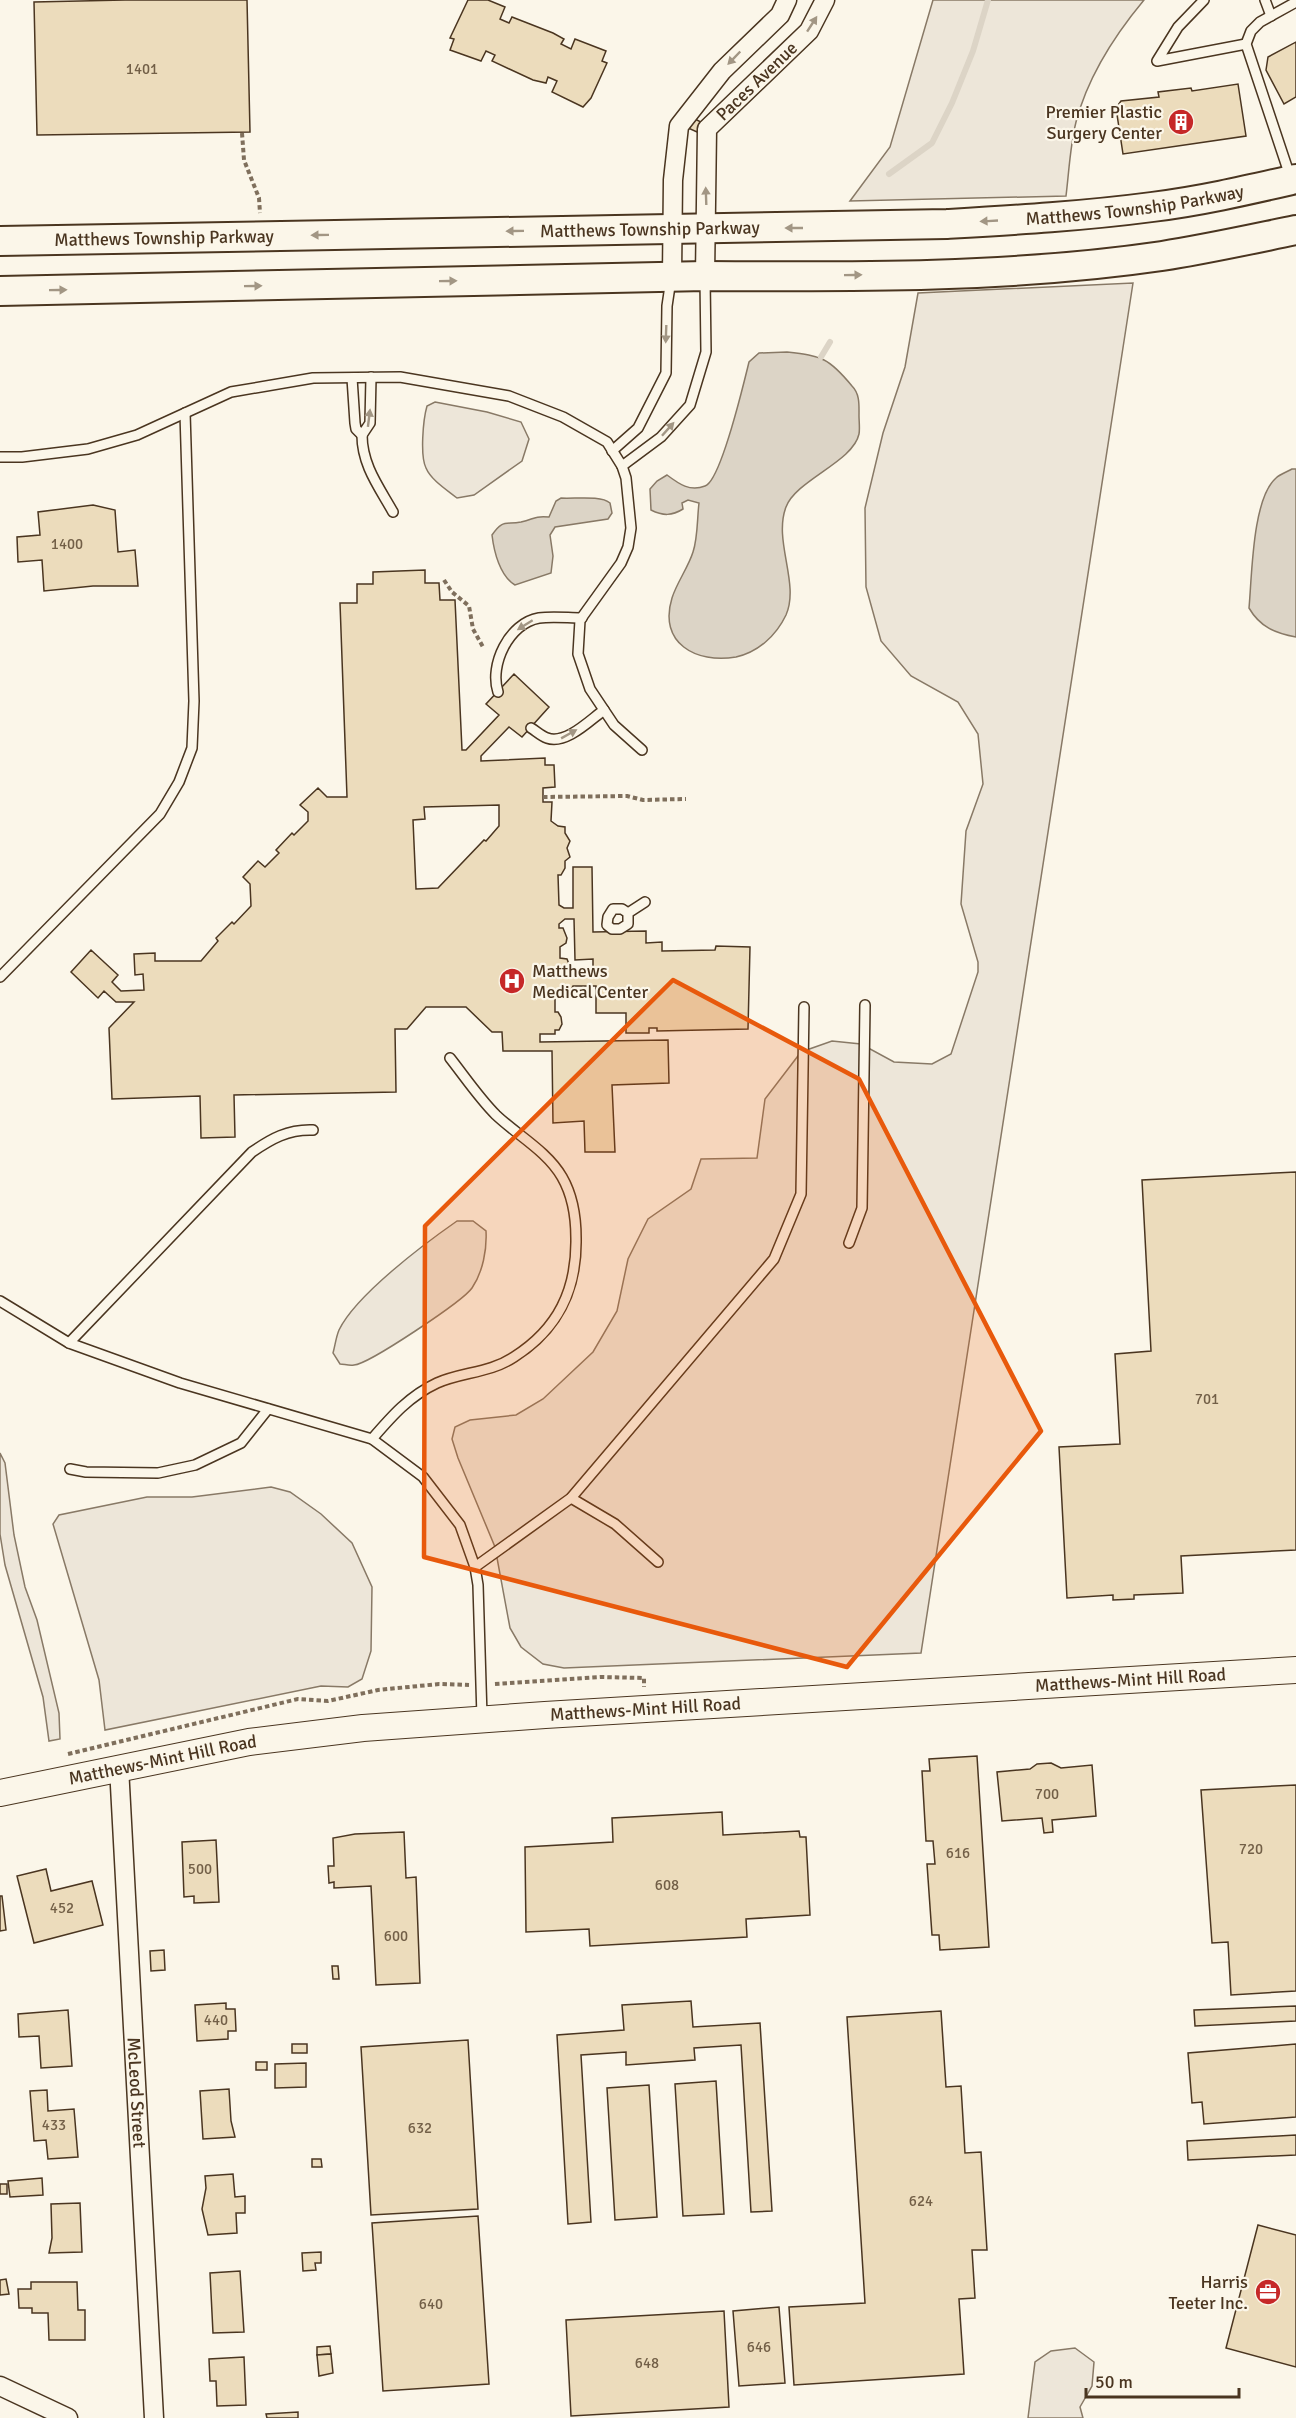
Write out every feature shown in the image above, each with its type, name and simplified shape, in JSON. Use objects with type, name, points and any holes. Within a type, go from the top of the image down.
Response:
[{"type":"main road","name":"Matthews Township Parkway","points":[[0,241],[672,227],[866,227],[1050,218],[1154,207],[1221,196],[1293,179]]},
{"type":"main road","points":[[0,291],[672,276],[798,277],[938,274],[1057,267],[1162,256],[1296,230]]},
{"type":"main road","name":"Matthews-Mint Hill Road","points":[[0,1793],[249,1742],[363,1728],[1296,1670]]},
{"type":"street","name":"Paces Avenue","points":[[672,276],[673,180],[679,126],[722,71],[780,15],[787,0]]},
{"type":"street","name":"Paces Avenue","points":[[705,276],[707,129],[809,30],[825,0]]},
{"type":"street","name":"McLeod Street","points":[[119,1767],[154,2418]]},
{"type":"street","points":[[0,2386],[68,2418]]},
{"type":"lane","points":[[1204,0],[1178,27],[1157,61],[1246,44]]},
{"type":"lane","points":[[1265,0],[1271,16]]},
{"type":"lane","points":[[1293,179],[1246,44],[1251,30],[1296,2]]},
{"type":"lane","points":[[612,451],[638,428],[666,373],[667,306],[672,276]]},
{"type":"lane","points":[[622,465],[661,437],[690,405],[706,352],[705,276]]},
{"type":"lane","points":[[0,457],[22,457],[88,449],[137,435],[231,392],[313,378],[400,377],[509,396],[563,417],[607,442],[622,465],[631,513],[628,547],[621,563],[582,618],[578,631],[578,654],[590,689],[614,725],[642,750]]},
{"type":"lane","points":[[352,378],[356,429],[362,435]]},
{"type":"lane","points":[[371,378],[370,423],[362,435],[362,450],[369,470],[393,512]]},
{"type":"lane","points":[[2,971],[160,814],[179,782],[192,748],[194,701],[185,413]]},
{"type":"lane","points":[[498,692],[495,671],[503,649],[517,630],[539,618],[582,618]]},
{"type":"lane","points":[[531,728],[544,737],[555,740],[565,737],[604,710]]},
{"type":"lane","points":[[628,914],[645,902]]},
{"type":"lane","points":[[849,1243],[862,1208],[865,1005]]},
{"type":"lane","points":[[475,1567],[570,1498],[774,1259],[801,1194],[804,1007]]},
{"type":"lane","points":[[372,1439],[402,1406],[421,1392],[438,1383],[492,1368],[514,1358],[534,1342],[560,1312],[574,1277],[576,1214],[562,1176],[538,1149],[495,1114],[450,1058]]},
{"type":"lane","points":[[69,1343],[252,1152],[276,1136],[313,1130]]},
{"type":"lane","points":[[0,1301],[69,1343],[180,1383],[372,1439],[423,1477],[460,1525],[475,1567],[478,1585],[482,1720]]},
{"type":"lane","points":[[70,1469],[86,1472],[158,1473],[195,1465],[241,1443],[268,1409]]},
{"type":"lane","points":[[570,1498],[615,1524],[658,1562]]},
{"type":"path","points":[[242,133],[244,160],[259,198],[261,214]]},
{"type":"path","points":[[444,580],[452,592],[470,606],[473,629],[483,647]]},
{"type":"path","points":[[543,797],[627,796],[643,800],[686,799]]},
{"type":"path","points":[[505,1684],[601,1677],[644,1678]]},
{"type":"path","points":[[63,1755],[298,1699],[328,1701],[378,1690],[439,1684],[460,1686]]},
{"type":"highlighted area","points":[[673,980],[859,1079],[1041,1431],[847,1667],[424,1557],[425,1226]]},
{"type":"shaded area","points":[[933,0],[1144,0],[1112,42],[1087,89],[1074,131],[1066,196],[850,201],[890,147]]},
{"type":"shaded area","points":[[1133,283],[921,1653],[564,1668],[543,1664],[521,1647],[510,1628],[495,1547],[458,1458],[452,1439],[455,1427],[470,1420],[516,1415],[543,1399],[593,1352],[617,1311],[628,1259],[648,1219],[691,1189],[701,1159],[757,1158],[765,1099],[801,1052],[832,1041],[861,1044],[894,1062],[932,1064],[951,1054],[978,972],[978,962],[961,904],[966,831],[983,784],[978,734],[958,702],[911,676],[881,641],[866,587],[865,508],[883,433],[905,367],[918,293]]},
{"type":"shaded area","points":[[787,352],[824,360],[837,369],[855,389],[858,396],[859,434],[855,444],[846,453],[801,488],[786,507],[782,534],[789,576],[789,603],[786,615],[777,630],[766,642],[744,655],[707,657],[684,647],[676,638],[670,627],[669,614],[674,592],[695,546],[699,503],[688,500],[682,503],[683,509],[679,511],[671,514],[660,513],[651,510],[650,489],[667,475],[690,488],[700,488],[711,480],[725,450],[749,362],[759,353]]},
{"type":"shaded area","points":[[435,402],[487,412],[521,422],[529,439],[522,461],[474,495],[457,498],[432,477],[424,462],[423,438],[427,406]]},
{"type":"shaded area","points":[[1296,469],[1296,637],[1269,628],[1253,615],[1249,608],[1255,539],[1262,503],[1268,488],[1276,478]]},
{"type":"shaded area","points":[[561,498],[594,498],[606,501],[610,503],[612,513],[608,519],[555,527],[550,535],[553,556],[551,573],[515,585],[502,570],[496,556],[492,535],[505,524],[536,517],[549,517],[556,501]]},
{"type":"shaded area","points":[[457,1221],[473,1221],[486,1231],[484,1260],[472,1288],[435,1318],[396,1344],[363,1362],[354,1365],[340,1364],[333,1353],[337,1336],[360,1301],[392,1271]]},
{"type":"shaded area","points":[[0,1453],[5,1463],[14,1535],[25,1587],[37,1620],[59,1713],[60,1739],[49,1741],[43,1697],[5,1565],[0,1534]]},
{"type":"shaded area","points":[[271,1487],[290,1492],[321,1514],[352,1543],[372,1587],[371,1651],[362,1679],[348,1687],[321,1686],[105,1730],[99,1680],[53,1524],[59,1515],[147,1497],[192,1497]]},
{"type":"shaded area","points":[[1075,2348],[1094,2362],[1092,2386],[1080,2407],[1083,2418],[1028,2418],[1035,2362],[1051,2351]]},
{"type":"building","points":[[247,0],[250,132],[37,135],[34,2]]},
{"type":"building","points":[[468,0],[488,0],[505,7],[500,19],[509,23],[512,17],[553,33],[564,39],[561,44],[571,49],[575,39],[606,51],[602,61],[607,63],[591,98],[583,107],[552,92],[557,81],[548,77],[546,83],[533,80],[492,61],[495,55],[486,51],[481,61],[450,50],[454,39],[450,38]]},
{"type":"building","points":[[1296,42],[1296,97],[1284,104],[1266,70],[1268,57]]},
{"type":"building","name":"Premier Plastic Surgery Center","points":[[1238,84],[1246,136],[1123,154],[1116,108],[1121,101],[1159,97],[1158,92],[1191,88],[1192,91]]},
{"type":"building","points":[[693,118],[701,122],[697,132],[688,128]]},
{"type":"building","points":[[93,505],[115,510],[118,552],[135,550],[138,586],[93,586],[44,591],[42,560],[18,562],[17,537],[40,535],[38,512]]},
{"type":"building","points":[[425,570],[425,583],[439,583],[440,600],[455,600],[462,750],[466,750],[499,715],[486,704],[514,674],[549,707],[522,737],[509,727],[481,756],[481,761],[545,758],[545,765],[554,765],[555,787],[543,788],[543,802],[552,802],[551,821],[558,826],[565,827],[565,833],[570,841],[567,848],[570,857],[565,861],[565,868],[561,875],[558,875],[559,905],[564,908],[573,908],[573,867],[592,867],[593,932],[646,931],[646,943],[662,942],[662,951],[715,950],[716,946],[750,947],[748,1029],[657,1031],[657,1028],[649,1028],[649,1033],[626,1033],[626,1013],[596,1013],[596,986],[573,986],[567,997],[555,998],[555,1012],[558,1012],[561,1017],[562,1024],[559,1030],[555,1030],[555,1034],[540,1034],[540,1042],[668,1040],[669,1083],[612,1085],[615,1152],[585,1152],[584,1121],[553,1123],[552,1051],[503,1051],[502,1032],[492,1032],[466,1007],[426,1007],[407,1029],[395,1029],[396,1092],[234,1095],[235,1137],[201,1138],[200,1096],[112,1099],[109,1028],[134,1002],[116,1002],[104,991],[98,998],[71,972],[91,950],[118,975],[112,982],[121,991],[144,990],[143,974],[135,975],[134,954],[155,953],[155,961],[201,961],[218,941],[216,938],[232,922],[234,924],[251,906],[250,884],[243,877],[258,861],[265,867],[279,853],[276,850],[292,833],[294,835],[308,821],[308,812],[300,805],[318,788],[327,797],[347,797],[340,603],[357,603],[357,584],[373,584],[373,572]],"holes":[[[499,805],[499,826],[486,841],[484,840],[438,888],[416,889],[413,820],[425,819],[424,807]],[[565,919],[574,919],[575,960],[593,959],[593,972],[572,972],[567,959],[560,958],[560,947],[566,943],[567,938],[563,928],[559,928],[559,924]]]},
{"type":"building","points":[[1296,1172],[1296,1550],[1181,1556],[1183,1593],[1134,1595],[1134,1599],[1113,1600],[1113,1595],[1067,1598],[1059,1447],[1120,1444],[1115,1354],[1151,1351],[1142,1180]]},
{"type":"building","points":[[977,1756],[989,1947],[940,1950],[939,1935],[932,1935],[927,1864],[935,1864],[933,1841],[926,1841],[922,1771],[930,1771],[929,1759]]},
{"type":"building","points":[[1051,1763],[1061,1768],[1092,1765],[1096,1816],[1052,1820],[1053,1832],[1044,1833],[1042,1818],[1002,1821],[997,1772],[1030,1769],[1037,1764]]},
{"type":"building","points":[[1296,1785],[1296,1991],[1231,1995],[1228,1942],[1212,1943],[1201,1790]]},
{"type":"building","points":[[722,1812],[723,1835],[799,1831],[800,1837],[806,1837],[810,1915],[746,1919],[747,1937],[590,1946],[589,1929],[526,1932],[525,1847],[613,1842],[612,1818]]},
{"type":"building","points":[[404,1832],[406,1878],[416,1877],[420,1983],[376,1985],[371,1886],[334,1888],[334,1882],[329,1883],[328,1866],[334,1866],[333,1838],[355,1834]]},
{"type":"building","points":[[216,1840],[219,1902],[194,1903],[194,1896],[184,1897],[182,1842]]},
{"type":"building","points":[[46,1869],[51,1891],[92,1881],[103,1925],[34,1943],[17,1876]]},
{"type":"building","points":[[0,1896],[2,1896],[6,1930],[0,1931]]},
{"type":"building","points":[[164,1950],[165,1970],[151,1971],[150,1951]]},
{"type":"building","points":[[332,1966],[338,1966],[339,1979],[333,1979]]},
{"type":"building","points":[[691,2001],[693,2027],[760,2023],[772,2211],[751,2212],[741,2045],[694,2048],[695,2060],[626,2065],[626,2052],[581,2055],[591,2222],[568,2224],[557,2035],[624,2030],[622,2005]]},
{"type":"building","points":[[226,2003],[226,2009],[235,2009],[236,2031],[228,2031],[228,2039],[197,2041],[195,2005]]},
{"type":"building","points":[[1296,2006],[1296,2021],[1195,2026],[1194,2010]]},
{"type":"building","points":[[68,2010],[72,2066],[41,2068],[39,2036],[19,2037],[18,2014]]},
{"type":"building","points":[[941,2011],[946,2087],[961,2086],[965,2153],[981,2152],[987,2250],[972,2250],[975,2298],[959,2299],[964,2374],[794,2385],[789,2307],[865,2303],[847,2017]]},
{"type":"building","points":[[468,2040],[478,2209],[371,2215],[361,2047]]},
{"type":"building","points":[[292,2044],[307,2044],[307,2053],[292,2053]]},
{"type":"building","points":[[1296,2044],[1296,2117],[1204,2124],[1202,2102],[1192,2103],[1188,2053]]},
{"type":"building","points":[[256,2062],[267,2062],[267,2070],[256,2070]]},
{"type":"building","points":[[306,2063],[306,2087],[275,2088],[275,2064]]},
{"type":"building","points":[[716,2081],[724,2214],[683,2216],[675,2084]]},
{"type":"building","points":[[649,2085],[657,2217],[615,2220],[607,2088]]},
{"type":"building","points":[[229,2089],[231,2121],[235,2137],[203,2139],[200,2091]]},
{"type":"building","points":[[47,2090],[48,2111],[74,2109],[78,2157],[48,2159],[46,2140],[34,2141],[30,2091]]},
{"type":"building","points":[[1296,2135],[1296,2155],[1188,2160],[1187,2141]]},
{"type":"building","points":[[312,2159],[321,2159],[322,2167],[312,2167]]},
{"type":"building","points":[[233,2174],[235,2197],[245,2196],[245,2213],[236,2213],[237,2233],[208,2235],[202,2209],[206,2188],[205,2176]]},
{"type":"building","points":[[42,2178],[43,2195],[10,2197],[8,2181]]},
{"type":"building","points":[[0,2184],[7,2184],[7,2194],[0,2194]]},
{"type":"building","points":[[80,2203],[82,2252],[49,2253],[52,2238],[51,2204]]},
{"type":"building","points":[[478,2216],[489,2384],[383,2391],[372,2223]]},
{"type":"building","name":"Harris Teeter Inc.","points":[[1258,2225],[1296,2235],[1296,2367],[1226,2348]]},
{"type":"building","points":[[321,2252],[321,2263],[315,2263],[316,2270],[303,2271],[302,2253]]},
{"type":"building","points":[[240,2271],[244,2332],[213,2333],[210,2273]]},
{"type":"building","points":[[6,2279],[9,2294],[0,2295],[0,2280]]},
{"type":"building","points":[[31,2282],[77,2282],[78,2310],[85,2310],[85,2340],[49,2340],[48,2313],[32,2313],[32,2308],[19,2308],[18,2289],[31,2289]]},
{"type":"building","points":[[779,2307],[785,2383],[739,2386],[733,2311]]},
{"type":"building","points":[[724,2311],[729,2407],[571,2416],[566,2320]]},
{"type":"building","points":[[330,2346],[331,2354],[317,2355],[317,2347]]},
{"type":"building","points":[[331,2354],[333,2373],[319,2376],[317,2355]]},
{"type":"building","points":[[244,2357],[246,2405],[217,2406],[216,2381],[210,2381],[209,2359]]},
{"type":"building","points":[[298,2412],[298,2418],[267,2418],[266,2414]]},
{"type":"waterway","points":[[889,174],[932,143],[952,103],[973,51],[988,0]]},
{"type":"waterway","points":[[821,357],[830,342]]},
{"type":"place","name":"Premier Plastic Surgery Center","points":[[1181,122]]},
{"type":"place","name":"Matthews Medical Center","points":[[512,981]]},
{"type":"place","name":"Harris Teeter Inc.","points":[[1268,2292]]}]
